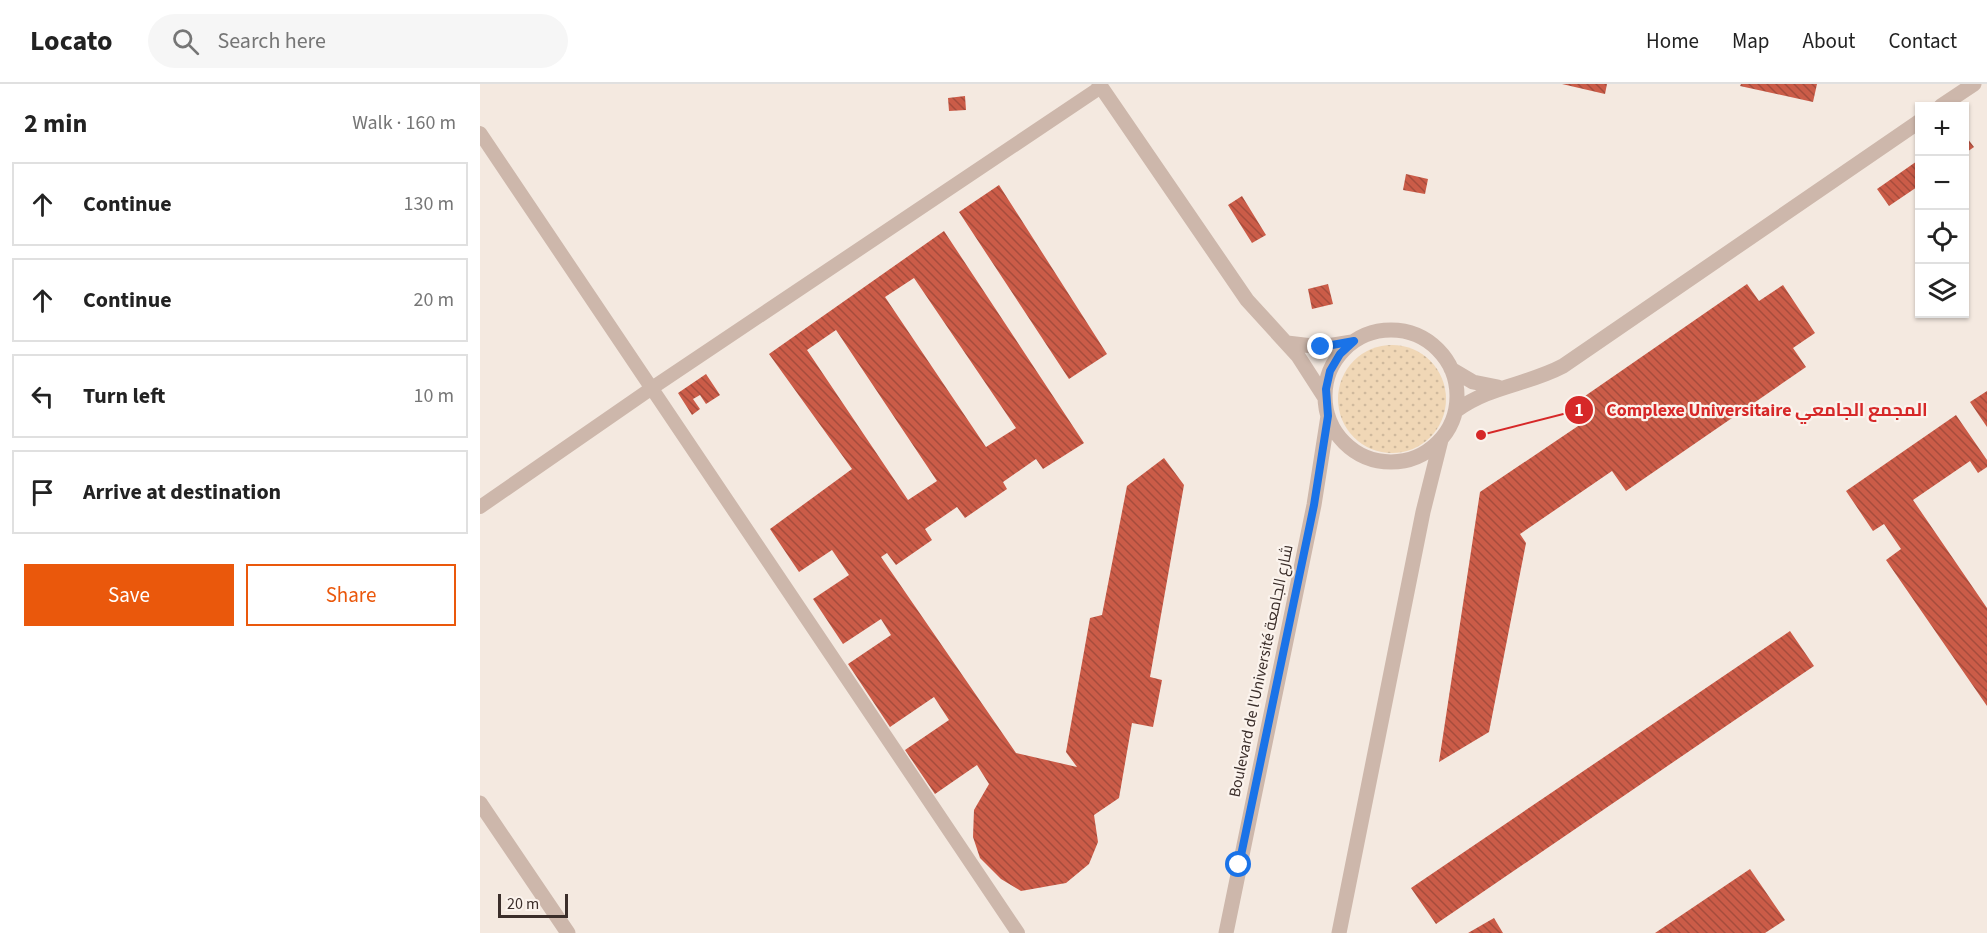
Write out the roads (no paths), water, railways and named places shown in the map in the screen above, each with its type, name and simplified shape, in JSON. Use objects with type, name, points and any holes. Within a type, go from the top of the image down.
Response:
[{"type":"street","points":[[1947,102],[1974,84]]},
{"type":"street","points":[[1100,85],[1247,300],[1287,343],[1325,398]]},
{"type":"street","points":[[1456,410],[1498,387],[1523,383],[1563,366],[1915,124]]},
{"type":"street","points":[[1287,343],[1321,347],[1354,341],[1371,333],[1390,330],[1409,332],[1434,347],[1451,369],[1457,387],[1456,410],[1442,440],[1423,512],[1339,933]]},
{"type":"street","points":[[1354,341],[1340,354],[1330,371],[1325,398],[1328,416],[1339,436],[1356,453],[1378,462],[1401,462],[1423,455],[1442,440]]},
{"type":"street","points":[[1451,369],[1473,382],[1498,387]]},
{"type":"street","name":"Boulevard de l'Université شارع الجامعة","points":[[1226,933],[1314,505],[1328,416]]},
{"type":"street","points":[[480,803],[568,933]]},
{"type":"lane","points":[[480,507],[652,387],[1100,85]]},
{"type":"lane","points":[[480,133],[1018,933]]},
{"type":"place","name":"Complexe Universitaire المجمع الجامعي","points":[[1481,435]]}]
